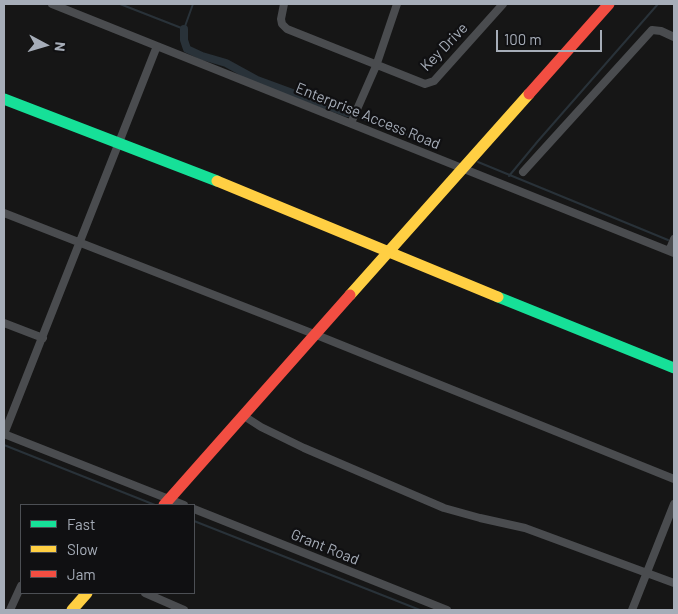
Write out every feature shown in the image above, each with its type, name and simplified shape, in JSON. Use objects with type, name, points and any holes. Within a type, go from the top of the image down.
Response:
[{"type":"street","name":"Enterprise Access Road","points":[[52,4],[672,252]]},
{"type":"street","points":[[284,4],[281,19],[282,24],[287,29],[376,66]]},
{"type":"street","points":[[351,123],[376,66],[398,4]]},
{"type":"street","name":"Key Drive","points":[[376,66],[423,84],[432,82],[503,4]]},
{"type":"street","points":[[157,46],[4,434],[167,502],[314,334],[609,4]]},
{"type":"street","points":[[523,172],[652,30],[661,31],[674,37]]},
{"type":"street","points":[[4,99],[254,195],[388,253],[674,368]]},
{"type":"street","points":[[4,213],[314,334],[674,479]]},
{"type":"street","points":[[672,252],[674,239]]},
{"type":"street","points":[[4,322],[43,338]]},
{"type":"street","points":[[244,416],[260,427],[304,448],[444,508],[525,528],[674,583]]},
{"type":"street","points":[[632,610],[674,504]]},
{"type":"street","name":"Grant Road","points":[[195,509],[447,610]]},
{"type":"street","points":[[10,610],[20,588]]},
{"type":"street","points":[[72,610],[86,594]]},
{"type":"street","points":[[147,594],[184,610]]},
{"type":"waterway","points":[[120,4],[184,29],[193,4]]},
{"type":"waterway","points":[[509,176],[658,4]]},
{"type":"waterway","points":[[184,29],[184,40],[187,49],[202,56],[226,63],[257,80],[347,113]]},
{"type":"waterway","points":[[360,118],[439,146]]},
{"type":"waterway","points":[[478,162],[668,240]]},
{"type":"waterway","points":[[4,445],[152,504]]},
{"type":"waterway","points":[[195,521],[420,610]]},
{"type":"traffic: fast","points":[[4,99],[217,181]]},
{"type":"traffic: fast","points":[[498,297],[674,368]]},
{"type":"traffic: slow","points":[[350,295],[529,94]]},
{"type":"traffic: slow","points":[[217,181],[498,297]]},
{"type":"traffic: slow","points":[[72,610],[86,594]]},
{"type":"traffic: jam","points":[[529,94],[609,4]]},
{"type":"traffic: jam","points":[[165,504],[350,295]]}]
